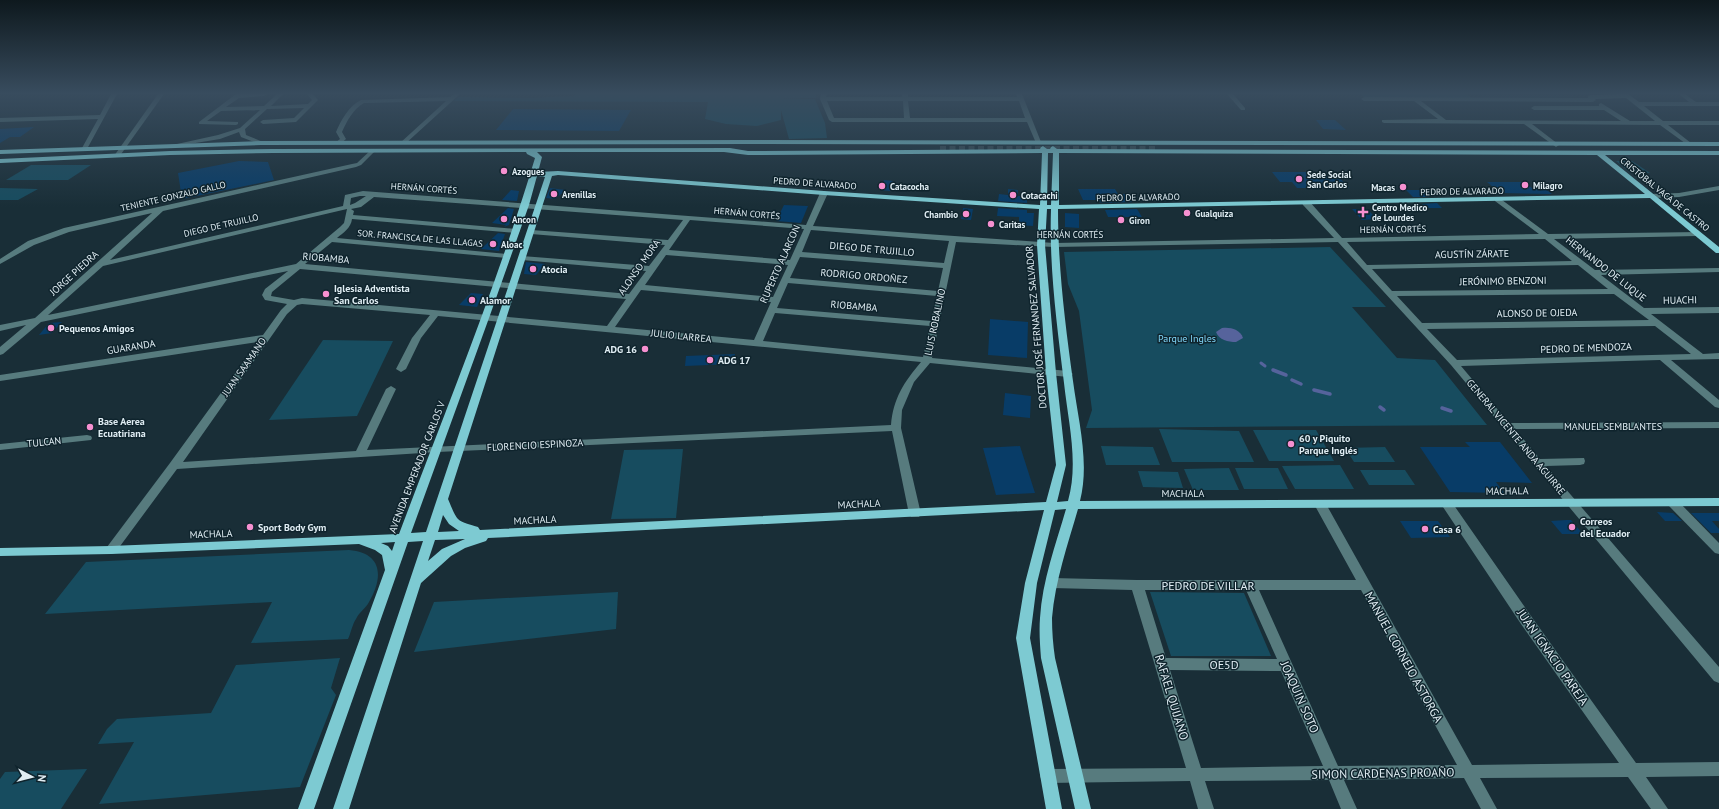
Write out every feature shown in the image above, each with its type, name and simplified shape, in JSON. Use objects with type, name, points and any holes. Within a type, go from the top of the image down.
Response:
[{"type":"main road","points":[[0,161],[273,151],[515,151],[725,147],[747,142],[1097,142],[1556,145],[1719,144]]},
{"type":"main road","points":[[988,151],[1010,150],[1013,147],[1011,144],[998,142]]},
{"type":"main road","points":[[1038,142],[1043,147],[1045,153]]},
{"type":"main road","points":[[1038,142],[1051,147],[1056,153],[1054,245],[1058,301],[1079,466],[1078,480],[1052,583],[1046,617],[1047,645],[1082,809]]},
{"type":"main road","points":[[1092,152],[1080,150],[1076,145],[1097,142]]},
{"type":"main road","points":[[0,152],[261,143],[403,143],[725,147],[746,149],[939,147]]},
{"type":"main road","points":[[1392,144],[1365,146],[1156,147],[1337,149],[1405,152]]},
{"type":"main road","points":[[725,147],[748,152],[988,151],[1045,153],[1719,153]]},
{"type":"main road","name":"AVENIDA EMPERADOR CARLOS V","points":[[306,809],[525,205],[538,156],[515,151]]},
{"type":"main road","name":"DOCTOR JOSÉ FERNANDEZ SALVADOR","points":[[1045,153],[1044,207],[1041,245],[1051,373],[1061,465],[1031,583],[1023,638],[1054,809]]},
{"type":"main road","name":"CRISTÓBAL VACA DE CASTRO","points":[[1599,153],[1719,251]]},
{"type":"main road","name":"PEDRO DE ALVARADO","points":[[534,173],[1056,208],[1651,196]]},
{"type":"main road","points":[[341,809],[539,206],[554,174]]},
{"type":"main road","points":[[443,500],[451,520],[457,526],[463,529],[498,533]]},
{"type":"main road","name":"MACHALA","points":[[0,552],[110,550],[358,540],[915,514],[1072,505],[1719,502]]},
{"type":"main road","points":[[415,584],[433,562],[446,551],[462,544],[498,533]]},
{"type":"main road","points":[[358,540],[386,551],[391,560],[390,574]]},
{"type":"street","points":[[85,148],[93,132]]},
{"type":"street","points":[[118,156],[135,132]]},
{"type":"street","points":[[179,145],[220,137],[233,132]]},
{"type":"street","points":[[242,132],[243,136],[261,143]]},
{"type":"street","points":[[338,143],[343,139],[339,132]]},
{"type":"street","points":[[403,143],[416,132]]},
{"type":"street","points":[[1034,132],[1038,142]]},
{"type":"street","points":[[1538,132],[1556,145]]},
{"type":"street","points":[[1675,132],[1689,144]]},
{"type":"street","name":"TENIENTE GONZALO GALLO","points":[[0,262],[31,242],[67,230],[357,165],[372,151]]},
{"type":"street","name":"PEDRO DE ALVARADO","points":[[1651,196],[1679,195],[1719,188]]},
{"type":"street","name":"HERNÁN CORTÉS","points":[[348,207],[348,197],[362,193],[372,195],[539,206],[1041,245],[1697,234]]},
{"type":"street","name":"RUPERTO ALARCON","points":[[756,344],[824,193]]},
{"type":"street","name":"DIEGO DE TRUJILLO","points":[[101,264],[358,205],[372,195]]},
{"type":"street","name":"HERNANDO DE LUQUE","points":[[1498,199],[1700,356]]},
{"type":"street","name":"GENERAL VICENTE ANDA AGUIRRE","points":[[1306,203],[1342,240],[1454,363],[1719,677]]},
{"type":"street","points":[[294,303],[268,298],[266,295],[268,291],[343,229],[348,223],[350,217],[348,207]]},
{"type":"street","name":"JORGE PIEDRA","points":[[0,352],[101,264],[161,208]]},
{"type":"street","points":[[350,217],[516,230]]},
{"type":"street","name":"ALONSO MORA","points":[[609,329],[688,218]]},
{"type":"street","points":[[531,232],[670,243]]},
{"type":"street","name":"LUIS ROBALINO","points":[[915,514],[896,428],[897,410],[910,381],[927,361],[953,239]]},
{"type":"street","name":"SOR. FRANCISCA DE LAS LLAGAS","points":[[331,240],[507,256]]},
{"type":"street","points":[[663,252],[792,263]]},
{"type":"street","name":"DIEGO DE TRUJILLO","points":[[796,254],[947,266]]},
{"type":"street","points":[[522,258],[652,269]]},
{"type":"street","name":"AGUSTÍN ZÁRATE","points":[[1366,267],[1580,263]]},
{"type":"street","name":"RIOBAMBA","points":[[0,328],[298,266],[632,297]]},
{"type":"street","points":[[1592,273],[1719,270]]},
{"type":"street","name":"RODRIGO ORDOÑEZ","points":[[785,280],[941,294]]},
{"type":"street","points":[[639,287],[776,300]]},
{"type":"street","name":"JERÓNIMO BENZONI","points":[[1390,294],[1616,291]]},
{"type":"street","name":"JULIO LARREA","points":[[294,303],[302,301],[502,319],[1068,374]]},
{"type":"street","name":"JUAN SAAMANO","points":[[110,550],[174,466],[264,338],[284,312],[294,303]]},
{"type":"street","name":"RIOBAMBA","points":[[772,310],[935,324]]},
{"type":"street","name":"HUACHI","points":[[1642,311],[1719,310]]},
{"type":"street","points":[[401,369],[417,338],[436,313]]},
{"type":"street","name":"ALONSO DE OJEDA","points":[[1419,326],[1656,323]]},
{"type":"street","name":"GUARANDA","points":[[0,378],[264,338]]},
{"type":"street","name":"PEDRO DE MENDOZA","points":[[1454,363],[1719,356]]},
{"type":"street","points":[[1662,357],[1719,406]]},
{"type":"street","points":[[360,454],[391,389]]},
{"type":"street","name":"MANUEL SEMBLANTES","points":[[1507,426],[1719,425]]},
{"type":"street","name":"FLORENCIO ESPINOZA","points":[[174,466],[437,449],[896,428]]},
{"type":"street","name":"TULCAN","points":[[0,447],[87,438]]},
{"type":"street","points":[[1538,462],[1580,461]]},
{"type":"street","points":[[1673,503],[1719,550]]},
{"type":"street","name":"MANUEL CORNEJO ASTORGA","points":[[1320,504],[1364,586],[1489,809]]},
{"type":"street","name":"JUAN IGNACIO PAREJA","points":[[1447,504],[1526,620],[1660,809]]},
{"type":"street","name":"PEDRO DE VILLAR","points":[[1052,583],[1364,586]]},
{"type":"street","name":"RAFAEL QUIJANO","points":[[1137,585],[1206,809]]},
{"type":"street","name":"JOAQUIN SOTO","points":[[1251,586],[1349,809]]},
{"type":"street","name":"OE5D","points":[[1162,664],[1286,665]]},
{"type":"street","name":"SIMON CARDENAS PROAÑO","points":[[1047,776],[1195,773],[1333,774],[1719,769]]},
{"type":"green space","points":[[787,132],[826,132],[827,138],[789,139]]},
{"type":"green space","points":[[1616,161],[1632,161],[1650,173],[1631,173]]},
{"type":"green space","points":[[31,165],[91,165],[68,180],[6,180]]},
{"type":"green space","points":[[0,188],[38,189],[18,200],[0,200]]},
{"type":"green space","name":"Parque Ingles","points":[[1330,247],[1386,307],[1352,307],[1397,358],[1435,360],[1487,425],[1086,428],[1092,410],[1079,311],[1068,284],[1064,252]]},
{"type":"green space","points":[[323,340],[393,341],[357,416],[269,420]]},
{"type":"green space","points":[[1159,429],[1239,431],[1254,462],[1172,462]]},
{"type":"green space","points":[[1253,430],[1316,430],[1334,461],[1269,461]]},
{"type":"green space","points":[[1101,446],[1153,447],[1160,465],[1106,465]]},
{"type":"green space","points":[[1385,447],[1395,462],[1354,462],[1345,448]]},
{"type":"green space","points":[[683,449],[676,518],[611,519],[624,450]]},
{"type":"green space","points":[[1340,465],[1354,489],[1295,489],[1282,466]]},
{"type":"green space","points":[[1229,468],[1239,490],[1193,490],[1184,469]]},
{"type":"green space","points":[[1235,468],[1278,468],[1288,489],[1244,489]]},
{"type":"green space","points":[[1360,470],[1405,470],[1415,485],[1369,485]]},
{"type":"green space","points":[[1138,471],[1178,472],[1183,488],[1143,487]]},
{"type":"green space","points":[[349,550],[360,552],[374,561],[377,567],[378,575],[374,592],[368,604],[353,624],[348,639],[251,643],[272,602],[45,614],[86,562]]},
{"type":"green space","points":[[618,592],[616,629],[414,652],[434,602]]},
{"type":"green space","points":[[1150,592],[1244,593],[1271,656],[1171,656]]},
{"type":"green space","points":[[340,658],[331,688],[336,695],[300,787],[99,804],[134,742],[98,744],[107,729],[117,719],[211,713],[236,665]]},
{"type":"green space","points":[[87,769],[61,809],[0,809],[0,779],[5,772]]},
{"type":"water","points":[[1222,328],[1234,329],[1240,332],[1243,338],[1236,342],[1224,340],[1217,335],[1216,332]]},
{"type":"building","points":[[0,132],[27,132],[20,137],[10,137],[0,143]]},
{"type":"building","points":[[239,161],[268,162],[274,180],[182,199],[178,173]]},
{"type":"building","name":"Sede Social San Carlos","points":[[1272,172],[1314,172],[1317,176],[1338,176],[1349,188],[1297,188],[1292,182],[1280,182]]},
{"type":"building","points":[[884,180],[893,181],[890,191],[880,190]]},
{"type":"building","points":[[1487,182],[1525,182],[1532,188],[1544,188],[1552,194],[1500,193]]},
{"type":"building","name":"Arenillas","points":[[550,188],[566,190],[555,199],[546,198]]},
{"type":"building","name":"Cotacachi","points":[[1008,189],[1018,190],[1018,196],[1027,196],[1027,203],[998,201],[999,194],[1008,195]]},
{"type":"building","points":[[1078,189],[1115,189],[1118,194],[1129,194],[1133,202],[1101,203],[1099,200],[1083,200]]},
{"type":"building","points":[[511,190],[519,191],[517,201],[502,200]]},
{"type":"building","points":[[1406,190],[1422,190],[1429,197],[1413,197]]},
{"type":"building","points":[[1437,203],[1442,208],[1427,208],[1422,204]]},
{"type":"building","points":[[784,205],[808,206],[801,223],[776,221]]},
{"type":"building","name":"Ancon","points":[[508,208],[514,209],[509,225],[504,227],[506,225],[492,223]]},
{"type":"building","points":[[963,208],[973,209],[971,220],[961,219]]},
{"type":"building","points":[[998,208],[1027,210],[1027,213],[1034,213],[1033,226],[1019,225],[1019,217],[997,216]]},
{"type":"building","points":[[1137,209],[1142,217],[1108,217],[1105,210]]},
{"type":"building","name":"Centro Medico de Lourdes","points":[[1352,209],[1367,209],[1377,219],[1362,220]]},
{"type":"building","points":[[1065,213],[1079,214],[1079,228],[1065,227]]},
{"type":"building","name":"Aloac","points":[[498,233],[505,234],[499,251],[481,249]]},
{"type":"building","name":"Atocia","points":[[526,262],[545,264],[536,275],[524,274]]},
{"type":"building","name":"Alamor","points":[[471,293],[483,294],[477,307],[459,305]]},
{"type":"building","points":[[990,319],[1028,322],[1027,358],[988,355]]},
{"type":"building","name":"Pequenos Amigos","points":[[62,322],[52,333],[39,335],[49,323]]},
{"type":"building","name":"ADG 17","points":[[735,354],[734,364],[685,366],[686,356]]},
{"type":"building","points":[[1005,393],[1031,396],[1030,418],[1003,415]]},
{"type":"building","points":[[1465,442],[1500,442],[1532,483],[1496,482],[1504,493],[1450,492],[1420,447],[1470,447]]},
{"type":"building","points":[[1020,446],[1035,493],[996,495],[983,448]]},
{"type":"building","points":[[1657,512],[1673,513],[1682,521],[1665,521]]},
{"type":"building","points":[[1691,513],[1719,513],[1719,521],[1712,521],[1719,529],[1719,533],[1711,533]]},
{"type":"building","points":[[1571,520],[1583,534],[1562,534],[1551,521]]},
{"type":"building","name":"Casa 6","points":[[1400,521],[1438,521],[1450,537],[1411,538]]},
{"type":"waterway","points":[[1261,363],[1265,366]]},
{"type":"waterway","points":[[1273,370],[1286,375]]},
{"type":"waterway","points":[[1292,380],[1301,384]]},
{"type":"waterway","points":[[1314,390],[1330,394]]},
{"type":"waterway","points":[[1380,407],[1384,410]]},
{"type":"waterway","points":[[1442,408],[1451,411]]},
{"type":"tunnel","points":[[940,149],[1157,149]]},
{"type":"place","name":"Azogues","points":[[504,171]]},
{"type":"place","name":"Sede Social San Carlos","points":[[1299,179]]},
{"type":"place","name":"Milagro","points":[[1525,185]]},
{"type":"place","name":"Catacocha","points":[[882,186]]},
{"type":"place","name":"Macas","points":[[1403,187]]},
{"type":"place","name":"Arenillas","points":[[554,194]]},
{"type":"place","name":"Cotacachi","points":[[1013,195]]},
{"type":"place","name":"Centro Medico de Lourdes","points":[[1363,212]]},
{"type":"place","name":"Gualquiza","points":[[1187,213]]},
{"type":"place","name":"Chambio","points":[[966,214]]},
{"type":"place","name":"Ancon","points":[[504,219]]},
{"type":"place","name":"Giron","points":[[1121,220]]},
{"type":"place","name":"Caritas","points":[[991,224]]},
{"type":"place","name":"Aloac","points":[[493,244]]},
{"type":"place","name":"Atocia","points":[[533,269]]},
{"type":"place","name":"Iglesia Adventista San Carlos","points":[[326,294]]},
{"type":"place","name":"Alamor","points":[[472,300]]},
{"type":"place","name":"Pequenos Amigos","points":[[51,328]]},
{"type":"place","name":"ADG 16","points":[[645,349]]},
{"type":"place","name":"ADG 17","points":[[710,360]]},
{"type":"place","name":"Base Aerea Ecuatiriana","points":[[90,427]]},
{"type":"place","name":"60 y Piquito Parque Inglés","points":[[1291,444]]},
{"type":"place","name":"Sport Body Gym","points":[[250,527]]},
{"type":"place","name":"Correos del Ecuador","points":[[1572,527]]},
{"type":"place","name":"Casa 6","points":[[1425,529]]}]
